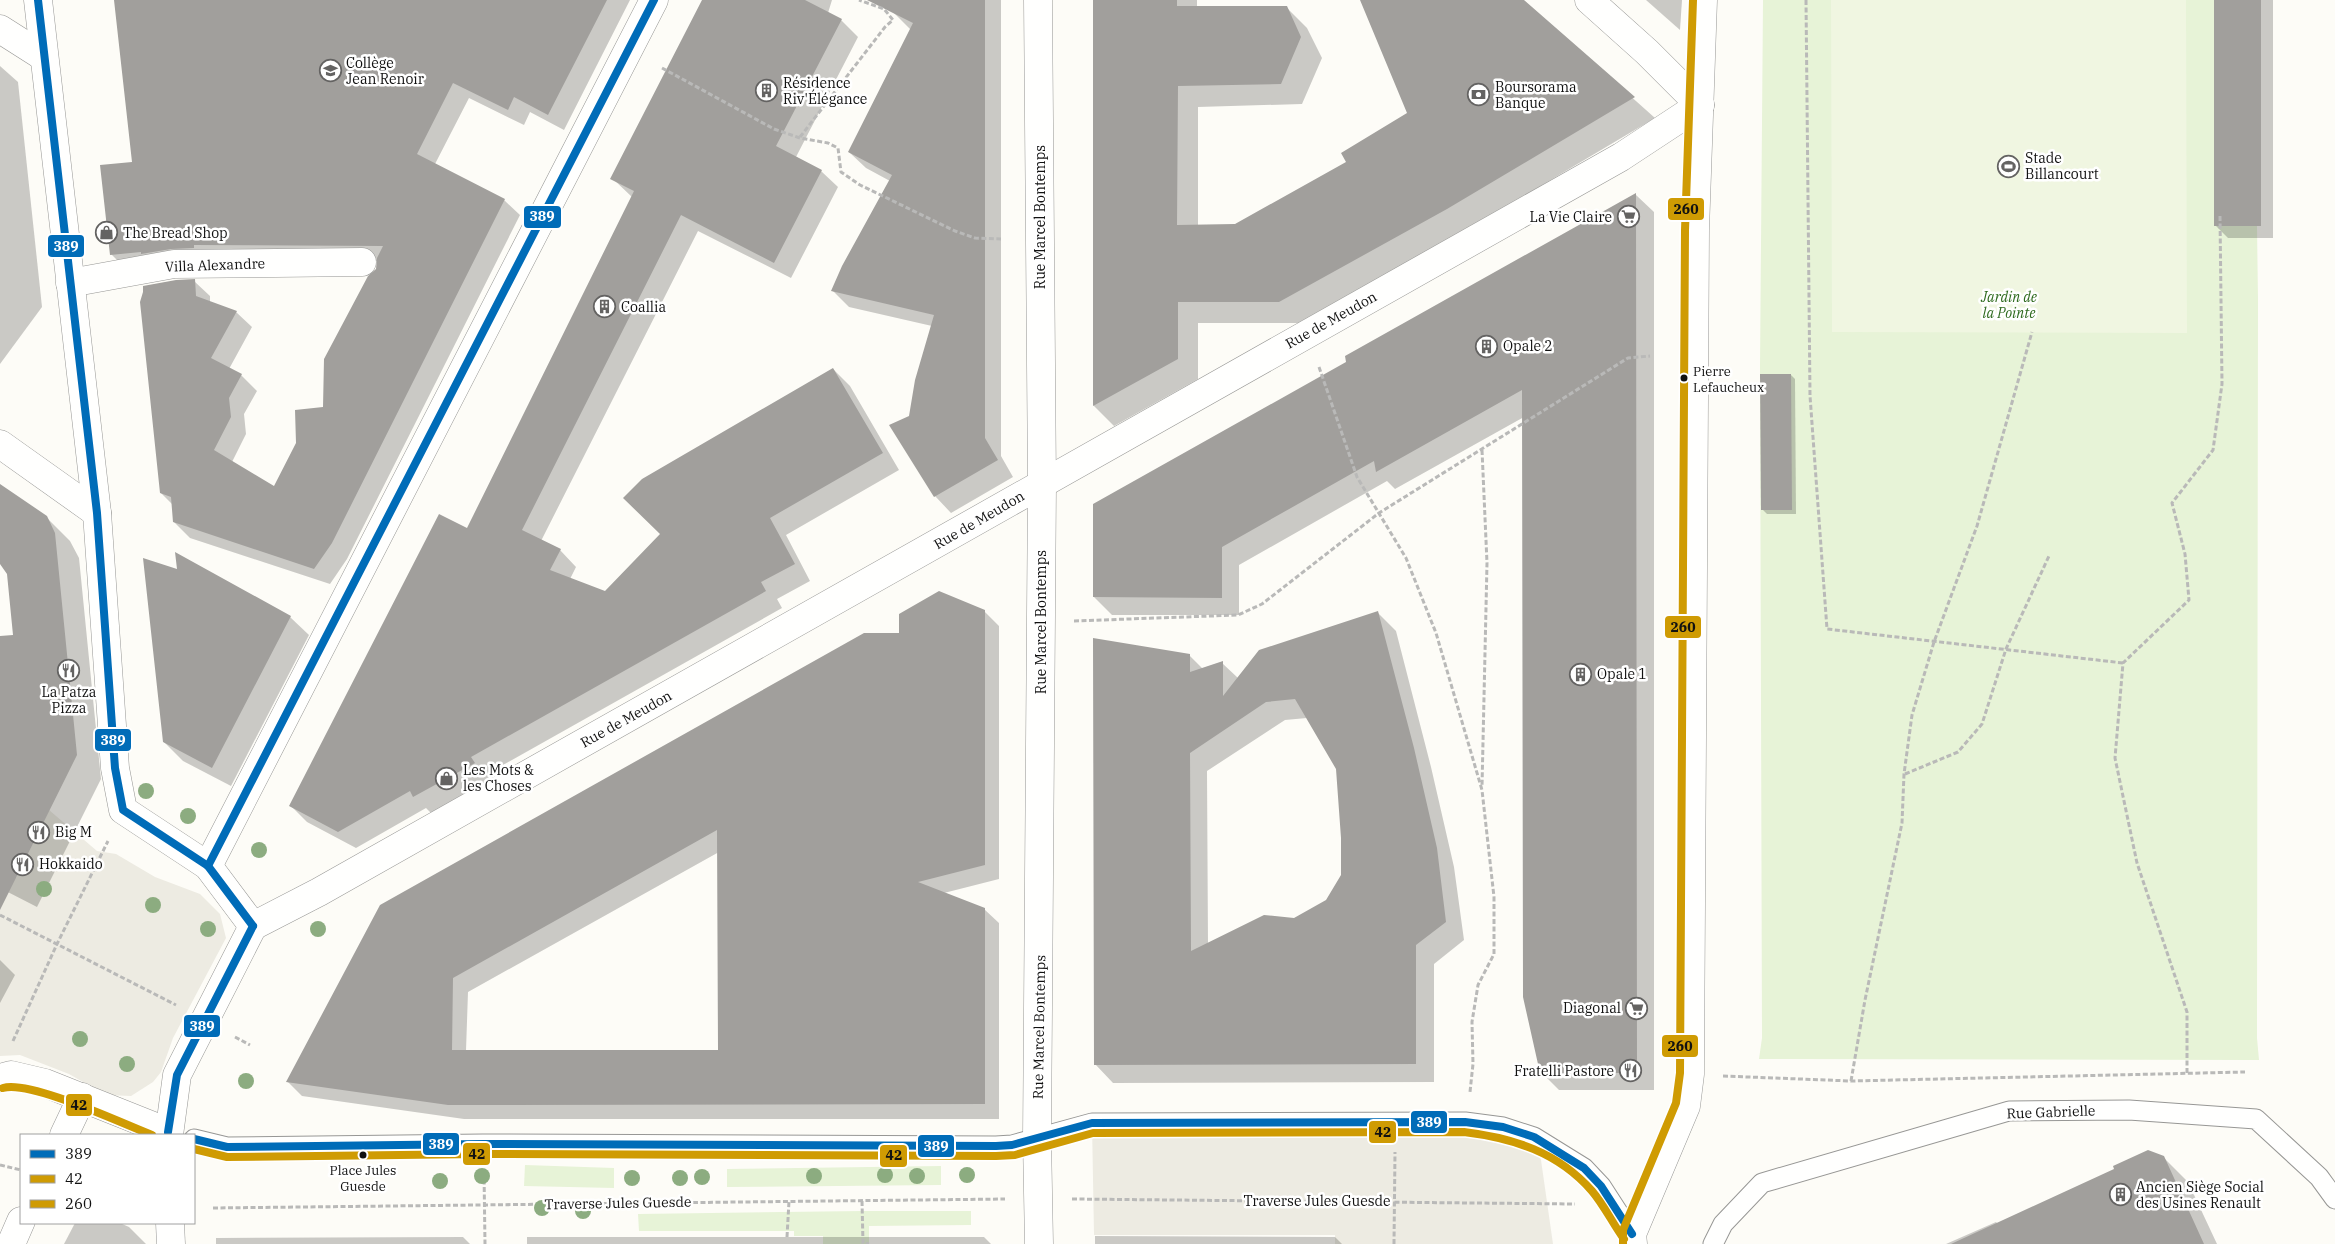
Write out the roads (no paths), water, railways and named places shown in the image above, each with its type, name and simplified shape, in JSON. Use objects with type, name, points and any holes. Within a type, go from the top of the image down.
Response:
[{"type":"street","points":[[38,0],[97,513],[115,768],[123,810],[208,866],[253,926],[177,1075],[177,1134]]},
{"type":"street","points":[[208,866],[654,0]]},
{"type":"street","name":"Rue Marcel Bontemps","points":[[1038,0],[1042,484],[1037,1139],[1039,1244]]},
{"type":"street","points":[[1589,0],[1647,52],[1700,105]]},
{"type":"street","points":[[1633,1239],[1686,1106],[1690,1074],[1695,230],[1703,0]]},
{"type":"street","points":[[0,29],[44,57]]},
{"type":"street","name":"Rue de Meudon","points":[[253,926],[328,887],[1621,157],[1700,105]]},
{"type":"street","name":"Villa Alexandre","points":[[70,283],[174,264],[362,262]]},
{"type":"street","points":[[0,444],[97,513]]},
{"type":"street","points":[[5,1076],[45,1083],[172,1134]]},
{"type":"street","points":[[64,1134],[82,1097]]},
{"type":"street","points":[[11,1244],[20,1224]]},
{"type":"street","points":[[170,1224],[171,1244]]},
{"type":"lane","name":"Rue Gabrielle","points":[[1713,1244],[1722,1224],[1762,1183],[2009,1111],[2129,1110],[2256,1119],[2319,1177],[2335,1199]]},
{"type":"lane","points":[[195,1140],[227,1147],[483,1144],[996,1146],[1012,1145],[1092,1123],[1465,1122],[1502,1127],[1534,1137],[1584,1168],[1601,1186],[1633,1239]]},
{"type":"place","name":"Collège Jean Renoir","points":[[330,71]]},
{"type":"place","name":"Résidence Riv'Élégance","points":[[767,91]]},
{"type":"place","name":"Boursorama Banque","points":[[1479,95]]},
{"type":"place","name":"Stade Billancourt","points":[[2009,166]]},
{"type":"place","name":"La Vie Claire","points":[[1628,217]]},
{"type":"place","name":"The Bread Shop","points":[[107,233]]},
{"type":"place","name":"Coallia","points":[[605,307]]},
{"type":"place","name":"Opale 2","points":[[1487,346]]},
{"type":"place","name":"Pierre Lefaucheux","points":[[1684,378]]},
{"type":"place","name":"La Patza Pizza","points":[[69,670]]},
{"type":"place","name":"Opale 1","points":[[1581,674]]},
{"type":"place","name":"Les Mots & les Choses","points":[[447,778]]},
{"type":"place","name":"Big M","points":[[39,832]]},
{"type":"place","name":"Hokkaido","points":[[23,864]]},
{"type":"place","name":"Diagonal","points":[[1637,1008]]},
{"type":"place","name":"Fratelli Pastore","points":[[1630,1071]]},
{"type":"place","name":"Place Jules Guesde","points":[[363,1155]]},
{"type":"place","name":"Ancien Siège Social des Usines Renault","points":[[2120,1195]]},
{"type":"park label","name":"Jardin de la Pointe","points":[[2009,306]]}]
